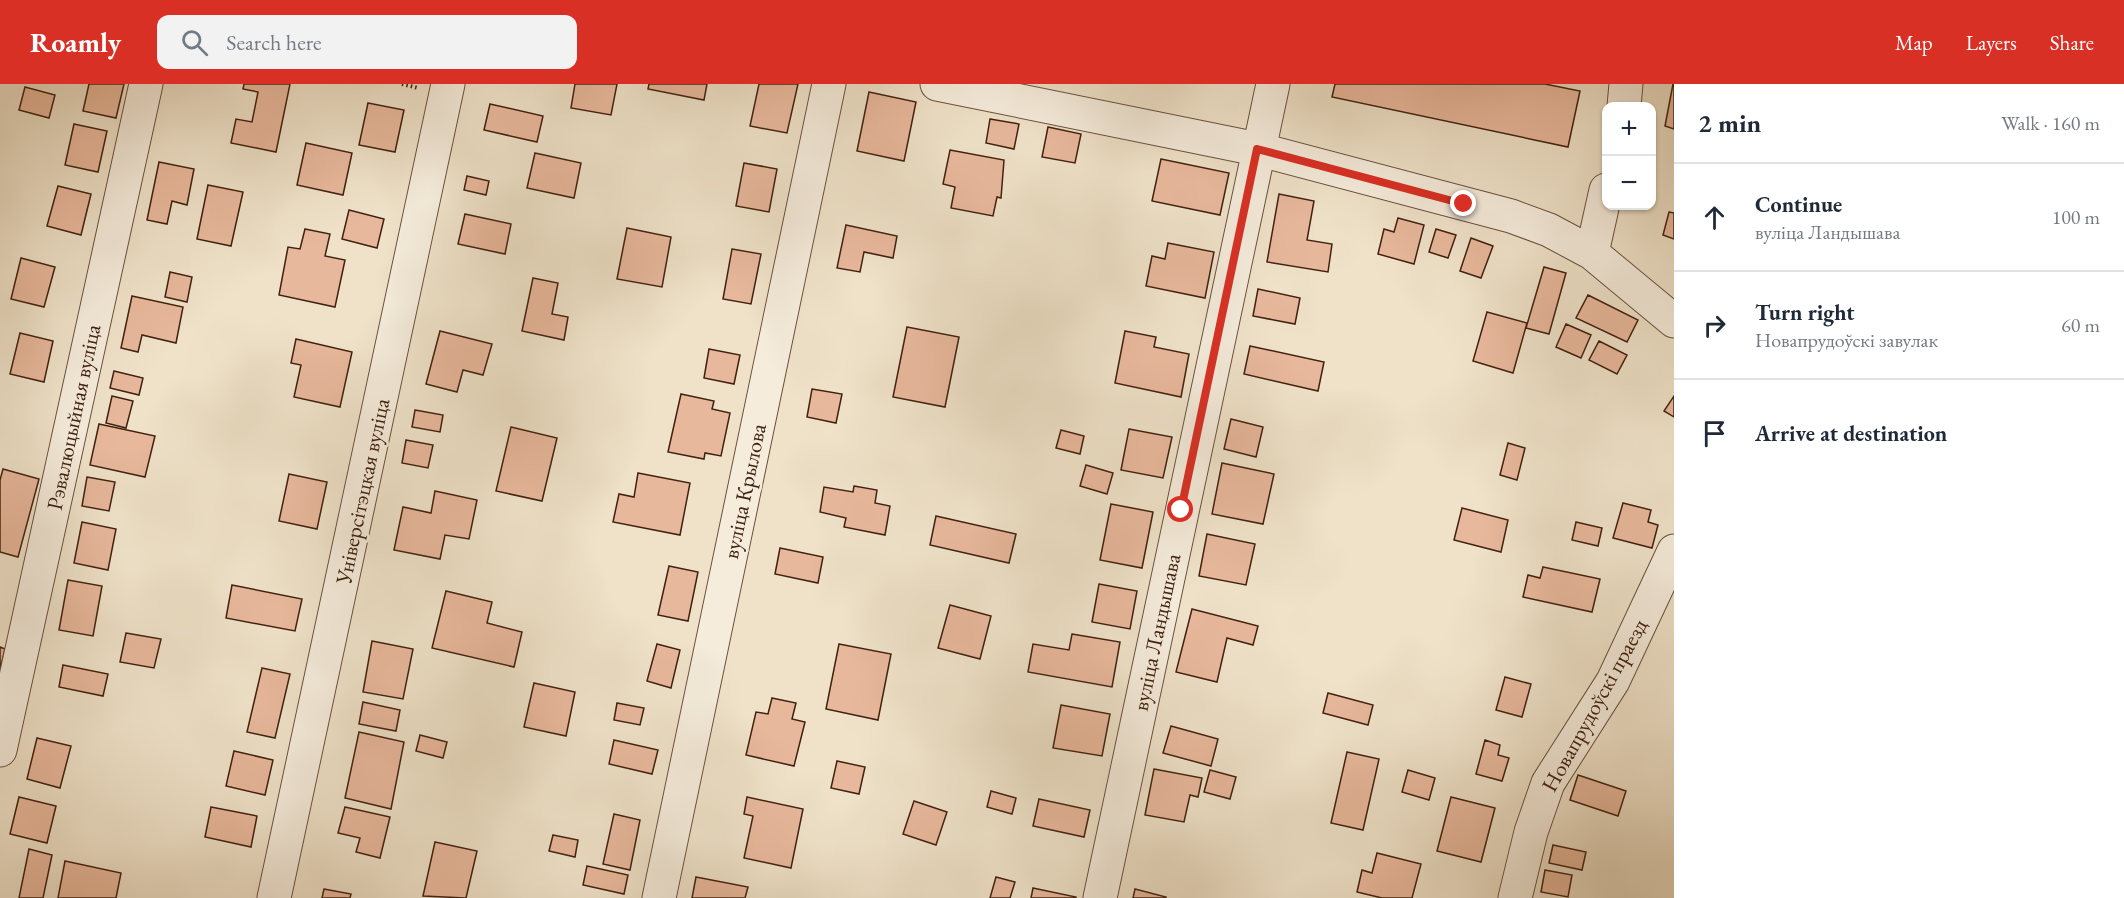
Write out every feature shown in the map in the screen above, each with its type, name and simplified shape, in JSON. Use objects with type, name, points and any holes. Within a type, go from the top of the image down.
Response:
[{"type":"street","name":"Рэвалюцыйная вуліца","points":[[0,750],[146,84]]},
{"type":"street","name":"Універсітэцкая вуліца","points":[[274,898],[448,84]]},
{"type":"street","name":"вуліца Крылова","points":[[659,898],[829,84]]},
{"type":"street","points":[[936,84],[1257,149],[1511,216],[1549,230],[1592,253],[1674,321]]},
{"type":"street","name":"вуліца Ландышава","points":[[1100,898],[1257,149],[1273,84]]},
{"type":"street","points":[[1624,102],[1626,84]]},
{"type":"street","points":[[1592,253],[1602,208]]},
{"type":"street","name":"Новапрудоўскі праезд","points":[[1515,898],[1531,832],[1548,783],[1613,681],[1674,551]]},
{"type":"building","points":[[89,84],[124,84],[116,118],[83,111]]},
{"type":"building","points":[[244,84],[290,84],[276,152],[231,143],[236,119],[252,122],[258,92],[243,89]]},
{"type":"building","points":[[575,84],[617,84],[611,115],[571,108]]},
{"type":"building","points":[[649,84],[707,84],[704,100],[648,89]]},
{"type":"building","points":[[759,84],[798,84],[787,133],[750,126]]},
{"type":"building","points":[[1335,84],[1545,84],[1580,91],[1568,147],[1332,97]]},
{"type":"building","points":[[1674,84],[1674,129],[1665,126]]},
{"type":"building","points":[[25,87],[55,95],[49,118],[19,110]]},
{"type":"building","points":[[869,92],[916,102],[904,161],[857,151]]},
{"type":"building","points":[[368,103],[404,110],[395,152],[359,145]]},
{"type":"building","points":[[490,104],[543,116],[537,142],[484,130]]},
{"type":"building","points":[[990,119],[1019,124],[1014,149],[986,143]]},
{"type":"building","points":[[74,124],[107,131],[98,172],[65,165]]},
{"type":"building","points":[[1048,127],[1081,134],[1075,163],[1042,157]]},
{"type":"building","points":[[306,143],[352,153],[343,195],[297,185]]},
{"type":"building","points":[[950,150],[1004,160],[1001,198],[997,197],[993,216],[951,208],[955,187],[943,184]]},
{"type":"building","points":[[535,153],[581,163],[574,198],[527,188]]},
{"type":"building","points":[[1161,159],[1229,173],[1220,215],[1152,201]]},
{"type":"building","points":[[159,162],[194,169],[187,205],[172,201],[167,224],[147,220]]},
{"type":"building","points":[[744,163],[777,169],[769,212],[736,206]]},
{"type":"building","points":[[467,176],[489,181],[486,195],[464,190]]},
{"type":"building","points":[[208,185],[243,192],[231,246],[197,239]]},
{"type":"building","points":[[58,186],[91,194],[81,235],[47,226]]},
{"type":"building","points":[[1279,194],[1314,201],[1307,240],[1332,244],[1328,272],[1267,262]]},
{"type":"building","points":[[349,210],[384,219],[377,248],[342,239]]},
{"type":"building","points":[[1669,212],[1674,213],[1674,239],[1663,235]]},
{"type":"building","points":[[465,214],[511,224],[505,254],[458,244]]},
{"type":"building","points":[[1398,218],[1424,225],[1414,264],[1378,254],[1384,229],[1394,232]]},
{"type":"building","points":[[846,225],[897,236],[893,258],[864,252],[860,272],[837,268]]},
{"type":"building","points":[[627,228],[671,237],[662,287],[617,279]]},
{"type":"building","points":[[305,229],[330,234],[325,256],[345,260],[335,307],[279,295],[288,247],[300,249]]},
{"type":"building","points":[[1436,229],[1456,235],[1448,258],[1429,252]]},
{"type":"building","points":[[1471,238],[1493,246],[1481,278],[1460,271]]},
{"type":"building","points":[[1168,243],[1214,252],[1205,298],[1146,286],[1152,256],[1165,259]]},
{"type":"building","points":[[732,249],[761,254],[751,304],[723,299]]},
{"type":"building","points":[[21,258],[55,267],[44,307],[11,299]]},
{"type":"building","points":[[1544,267],[1566,273],[1549,334],[1526,328]]},
{"type":"building","points":[[170,272],[192,277],[187,302],[165,297]]},
{"type":"building","points":[[533,278],[558,283],[552,314],[568,317],[564,340],[522,331]]},
{"type":"building","points":[[1258,289],[1300,298],[1295,324],[1253,316]]},
{"type":"building","points":[[1588,295],[1638,320],[1627,342],[1576,318]]},
{"type":"building","points":[[132,296],[183,307],[176,343],[142,335],[138,352],[121,348]]},
{"type":"building","points":[[1487,312],[1527,323],[1513,373],[1473,361]]},
{"type":"building","points":[[1566,324],[1591,335],[1581,358],[1556,347]]},
{"type":"building","points":[[907,327],[959,337],[945,407],[893,397]]},
{"type":"building","points":[[440,331],[492,344],[483,375],[463,370],[457,392],[426,384]]},
{"type":"building","points":[[1125,331],[1156,337],[1154,347],[1189,354],[1181,397],[1115,383]]},
{"type":"building","points":[[20,333],[53,341],[44,382],[10,374]]},
{"type":"building","points":[[296,339],[352,352],[340,407],[294,397],[301,365],[291,363]]},
{"type":"building","points":[[1599,341],[1627,355],[1617,374],[1589,360]]},
{"type":"building","points":[[1250,346],[1324,362],[1318,391],[1244,374]]},
{"type":"building","points":[[709,349],[740,355],[734,384],[704,378]]},
{"type":"building","points":[[114,371],[143,378],[139,395],[110,388]]},
{"type":"building","points":[[812,389],[842,394],[836,423],[807,417]]},
{"type":"building","points":[[681,394],[714,401],[712,409],[730,413],[721,456],[705,453],[704,459],[668,452]]},
{"type":"building","points":[[112,396],[133,401],[126,428],[106,423]]},
{"type":"building","points":[[1674,396],[1674,417],[1664,411]]},
{"type":"building","points":[[415,410],[443,415],[440,432],[412,427]]},
{"type":"building","points":[[1231,419],[1263,427],[1256,457],[1224,449]]},
{"type":"building","points":[[99,424],[155,436],[145,477],[90,465]]},
{"type":"building","points":[[511,427],[557,438],[542,501],[496,491]]},
{"type":"building","points":[[1129,429],[1172,437],[1163,478],[1121,470]]},
{"type":"building","points":[[1061,430],[1084,436],[1080,454],[1056,448]]},
{"type":"building","points":[[406,440],[433,445],[428,468],[402,463]]},
{"type":"building","points":[[1508,443],[1525,448],[1517,480],[1500,475]]},
{"type":"building","points":[[1222,463],[1274,474],[1263,524],[1212,514]]},
{"type":"building","points":[[1086,465],[1113,473],[1107,494],[1080,486]]},
{"type":"building","points":[[3,469],[39,479],[18,557],[0,552],[0,480]]},
{"type":"building","points":[[638,473],[690,483],[680,535],[613,522],[619,494],[634,497]]},
{"type":"building","points":[[289,474],[327,482],[317,529],[279,521]]},
{"type":"building","points":[[87,477],[115,482],[109,511],[82,506]]},
{"type":"building","points":[[854,486],[877,490],[875,503],[890,506],[885,535],[844,527],[846,518],[820,512],[824,487],[853,492]]},
{"type":"building","points":[[435,491],[477,500],[469,539],[445,535],[440,559],[394,550],[403,507],[431,513]]},
{"type":"building","points":[[1623,503],[1651,510],[1648,522],[1658,525],[1652,548],[1613,538]]},
{"type":"building","points":[[1111,504],[1153,512],[1142,568],[1100,560]]},
{"type":"building","points":[[1462,508],[1508,520],[1501,552],[1454,540]]},
{"type":"building","points":[[936,516],[1016,534],[1009,563],[930,545]]},
{"type":"building","points":[[82,522],[116,529],[108,570],[74,563]]},
{"type":"building","points":[[1576,522],[1602,528],[1598,546],[1572,540]]},
{"type":"building","points":[[1207,534],[1255,544],[1246,585],[1199,576]]},
{"type":"building","points":[[780,548],[823,557],[818,583],[775,574]]},
{"type":"building","points":[[669,566],[698,572],[688,621],[658,615]]},
{"type":"building","points":[[1543,567],[1600,579],[1592,612],[1523,597],[1528,575],[1540,578]]},
{"type":"building","points":[[68,580],[102,586],[93,636],[59,630]]},
{"type":"building","points":[[1099,584],[1137,591],[1130,629],[1092,622]]},
{"type":"building","points":[[232,585],[302,599],[295,631],[226,618]]},
{"type":"building","points":[[446,591],[492,602],[487,623],[522,632],[514,667],[432,648]]},
{"type":"building","points":[[950,605],[991,616],[980,659],[938,648]]},
{"type":"building","points":[[1192,609],[1258,626],[1253,645],[1227,638],[1217,682],[1176,672]]},
{"type":"building","points":[[126,633],[161,639],[154,668],[120,662]]},
{"type":"building","points":[[1072,634],[1120,642],[1112,687],[1028,672],[1033,644],[1069,650]]},
{"type":"building","points":[[372,641],[413,649],[403,699],[363,692]]},
{"type":"building","points":[[657,644],[680,650],[671,688],[647,681]]},
{"type":"building","points":[[839,644],[891,654],[878,720],[826,709]]},
{"type":"building","points":[[0,647],[5,649],[0,670]]},
{"type":"building","points":[[63,665],[108,674],[103,696],[59,687]]},
{"type":"building","points":[[262,668],[290,674],[275,738],[247,732]]},
{"type":"building","points":[[1505,677],[1531,684],[1522,717],[1496,710]]},
{"type":"building","points":[[534,683],[575,692],[566,736],[524,727]]},
{"type":"building","points":[[1328,693],[1373,705],[1368,725],[1323,713]]},
{"type":"building","points":[[772,698],[796,703],[792,719],[805,722],[794,766],[746,755],[756,712],[768,714]]},
{"type":"building","points":[[363,702],[400,710],[396,731],[359,724]]},
{"type":"building","points":[[617,703],[644,708],[640,725],[614,720]]},
{"type":"building","points":[[1061,705],[1110,714],[1102,756],[1053,748]]},
{"type":"building","points":[[1171,726],[1218,739],[1211,766],[1163,753]]},
{"type":"building","points":[[359,732],[404,742],[391,809],[345,798]]},
{"type":"building","points":[[420,735],[447,742],[443,758],[416,751]]},
{"type":"building","points":[[37,738],[71,746],[60,788],[27,779]]},
{"type":"building","points":[[614,740],[658,750],[652,774],[609,764]]},
{"type":"building","points":[[1485,740],[1500,745],[1498,755],[1509,758],[1502,781],[1476,774]]},
{"type":"building","points":[[234,751],[273,760],[265,795],[226,786]]},
{"type":"building","points":[[1347,752],[1379,759],[1363,830],[1331,823]]},
{"type":"building","points":[[837,761],[865,767],[859,794],[831,788]]},
{"type":"building","points":[[1154,769],[1202,778],[1198,797],[1190,795],[1184,822],[1145,815]]},
{"type":"building","points":[[1210,770],[1236,777],[1230,799],[1204,792]]},
{"type":"building","points":[[1408,770],[1435,778],[1429,800],[1402,792]]},
{"type":"building","points":[[1578,775],[1626,791],[1618,816],[1570,800]]},
{"type":"building","points":[[991,791],[1016,798],[1012,814],[987,807]]},
{"type":"building","points":[[19,797],[56,806],[47,843],[10,834]]},
{"type":"building","points":[[747,797],[803,809],[791,868],[744,858],[753,816],[744,814]]},
{"type":"building","points":[[1451,797],[1495,808],[1481,862],[1437,851]]},
{"type":"building","points":[[1039,799],[1090,810],[1084,837],[1033,826]]},
{"type":"building","points":[[914,801],[947,812],[936,845],[903,834]]},
{"type":"building","points":[[211,807],[257,816],[251,847],[205,837]]},
{"type":"building","points":[[345,807],[390,817],[380,858],[356,852],[360,838],[338,833]]},
{"type":"building","points":[[614,814],[640,820],[630,870],[603,864]]},
{"type":"building","points":[[553,835],[578,840],[575,857],[549,851]]},
{"type":"building","points":[[435,842],[477,851],[466,898],[423,896]]},
{"type":"building","points":[[1553,845],[1586,852],[1582,870],[1549,863]]},
{"type":"building","points":[[29,849],[52,855],[43,898],[19,898]]},
{"type":"building","points":[[1377,853],[1421,864],[1412,898],[1382,898],[1357,892],[1362,870],[1372,873]]},
{"type":"building","points":[[65,861],[121,873],[116,898],[58,898]]},
{"type":"building","points":[[587,866],[628,875],[624,894],[583,885]]},
{"type":"building","points":[[1545,870],[1572,875],[1568,897],[1541,892]]},
{"type":"building","points":[[696,877],[748,887],[745,898],[692,898]]},
{"type":"building","points":[[996,877],[1015,882],[1010,898],[990,898]]},
{"type":"building","points":[[1033,888],[1076,897],[1076,898],[1031,898]]},
{"type":"building","points":[[324,889],[351,894],[350,898],[322,898]]},
{"type":"building","points":[[1135,889],[1166,897],[1166,898],[1133,898]]},
{"type":"route","points":[[1181,510],[1257,149],[1464,204]]}]
